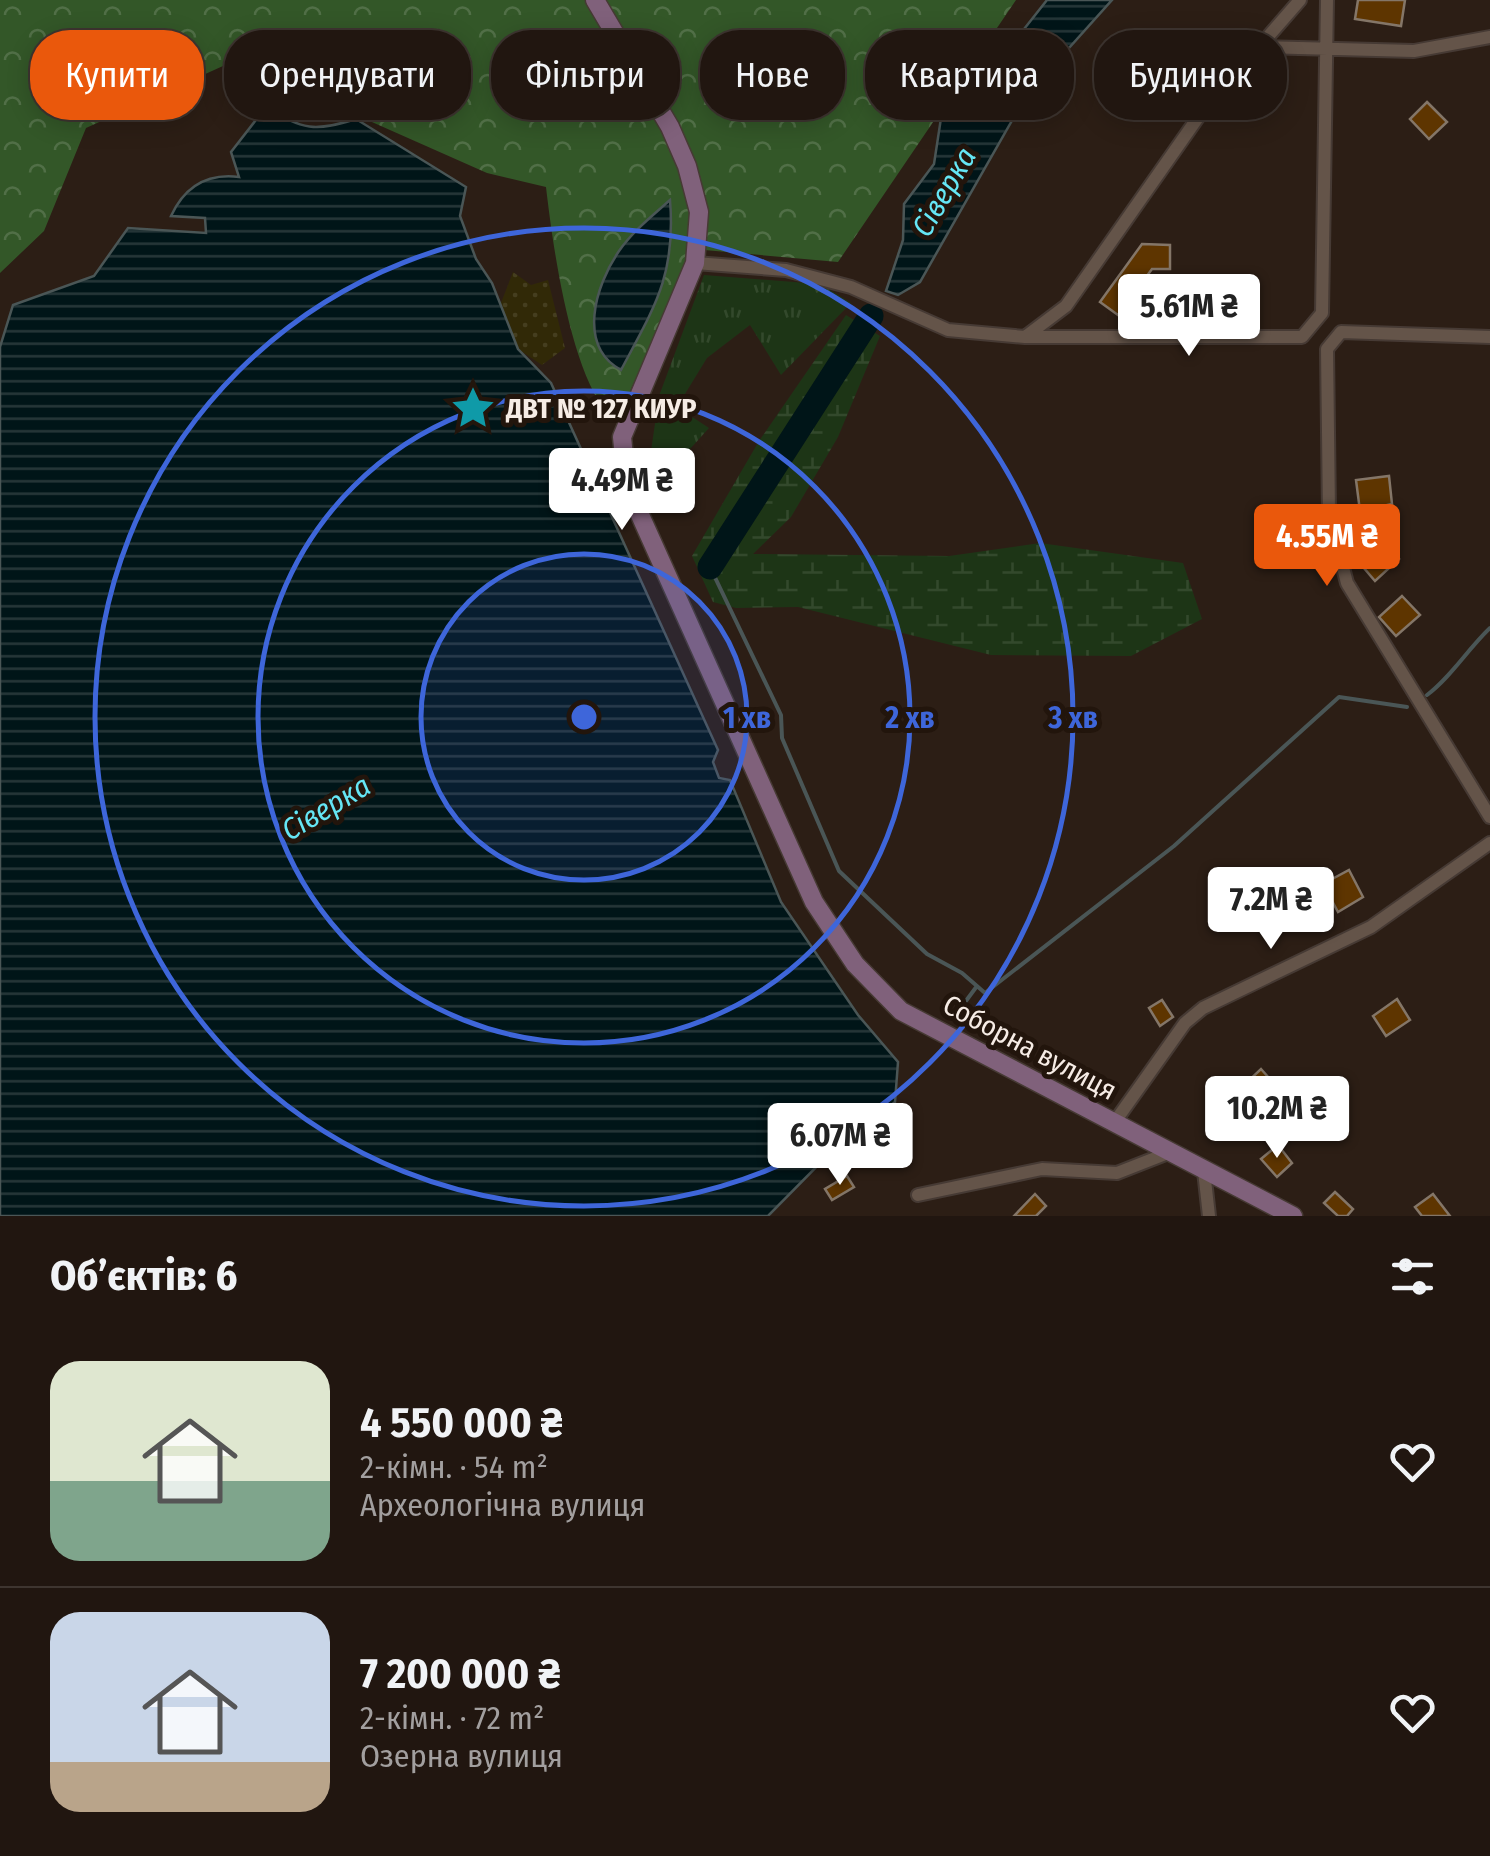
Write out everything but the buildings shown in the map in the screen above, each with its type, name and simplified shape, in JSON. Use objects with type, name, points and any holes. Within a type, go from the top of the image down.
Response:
[{"type":"street","name":"Соборна вулиця","points":[[594,0],[670,127],[687,166],[699,212],[695,263],[622,437],[627,486],[814,902],[855,964],[901,1011],[1292,1216]]},
{"type":"street","points":[[1273,30],[1300,0]]},
{"type":"street","points":[[695,263],[786,270],[850,287],[948,330],[1025,337],[1302,337],[1322,313],[1327,0]]},
{"type":"street","points":[[1287,48],[1414,51],[1490,37]]},
{"type":"street","points":[[1025,337],[1066,306],[1196,120]]},
{"type":"street","points":[[1490,337],[1341,332],[1327,349],[1329,514],[1347,583],[1490,817]]},
{"type":"street","points":[[1114,1123],[1185,1023],[1204,1008],[1371,927],[1490,843]]},
{"type":"street","points":[[918,1195],[1042,1169],[1117,1173],[1168,1153]]},
{"type":"street","points":[[1204,1171],[1209,1216]]},
{"type":"green space","points":[[0,0],[1016,0],[996,30],[865,30],[865,120],[934,120],[838,262],[693,249],[628,396],[608,414],[583,368],[574,339],[546,187],[487,173],[367,120],[471,120],[471,30],[224,30],[224,66],[204,75],[204,30],[30,30],[30,120],[104,120],[86,128],[44,231],[0,273]],"holes":[[[670,201],[670,249],[661,289],[621,369]]]},
{"type":"green space","points":[[704,275],[820,284],[851,303],[781,375],[750,325],[707,358],[677,407],[709,428],[681,459],[650,458],[659,396]]},
{"type":"green space","points":[[846,315],[880,336],[838,437],[791,517],[753,554],[949,556],[1040,543],[1183,563],[1202,619],[1131,656],[991,655],[798,607],[736,608],[713,602],[692,556],[759,441]]},
{"type":"sand","points":[[513,272],[531,285],[548,280],[565,348],[542,365],[518,349],[499,308]]},
{"type":"water","points":[[1047,0],[1112,0],[1074,42],[1074,30],[1023,30]]},
{"type":"water","points":[[256,120],[290,120],[319,127],[358,120],[466,187],[460,216],[476,259],[492,283],[518,349],[551,383],[718,750],[713,762],[719,778],[730,780],[781,902],[858,1015],[898,1062],[895,1102],[831,1152],[768,1216],[0,1216],[0,347],[13,305],[94,276],[128,228],[206,233],[205,218],[171,216],[183,197],[198,184],[217,177],[239,177],[231,152]]},
{"type":"water","points":[[941,120],[1012,120],[920,282],[898,295],[886,291],[903,240],[904,204],[934,164]]},
{"type":"water","points":[[670,200],[666,270],[653,308],[621,370],[599,346],[594,315],[597,298],[619,251]]},
{"type":"waterway","name":"Сіверка","points":[[710,567],[871,316]]},
{"type":"waterway","points":[[710,567],[781,715],[782,738],[839,871],[927,954],[962,973],[985,993],[1174,846],[1339,697],[1407,707]]},
{"type":"waterway","points":[[1427,695],[1490,628]]},
{"type":"waterway","points":[[960,1009],[977,986]]},
{"type":"place","name":"ДВТ № 127 КИУР","points":[[473,408]]}]
